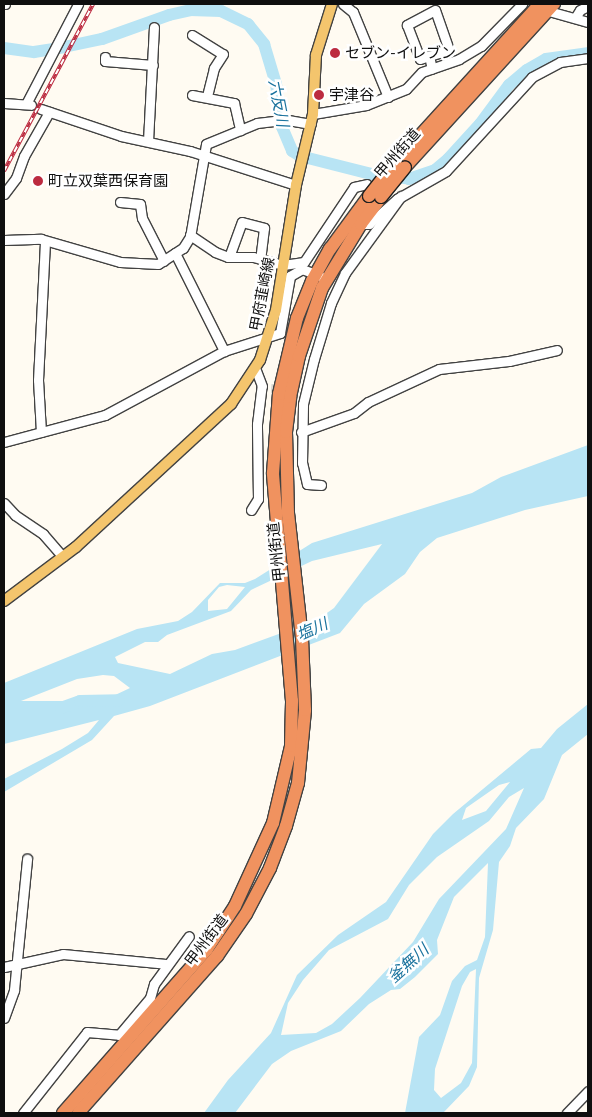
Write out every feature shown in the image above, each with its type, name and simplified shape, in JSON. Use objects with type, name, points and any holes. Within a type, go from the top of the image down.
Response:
[{"type":"highway","name":"甲州街道","points":[[63,1113],[207,948],[235,906],[258,863],[285,780],[292,715],[282,515],[274,432],[279,394],[297,318],[372,193],[400,165],[538,5]]},
{"type":"highway","name":"甲州街道","points":[[321,277],[361,224],[372,193]]},
{"type":"highway","name":"甲州街道","points":[[78,1113],[140,1027],[218,956],[246,914],[270,868],[286,826],[298,782],[305,710],[302,638],[282,515]]},
{"type":"main road","name":"甲府韮崎線","points":[[4,601],[63,557],[231,404],[256,368],[269,337],[296,185],[312,119],[316,55],[332,4]]},
{"type":"street","points":[[4,103],[29,105],[60,35],[78,4]]},
{"type":"street","points":[[343,4],[353,12],[388,97]]},
{"type":"street","points":[[510,4],[511,15]]},
{"type":"street","points":[[288,120],[312,119],[366,105],[406,89],[422,72],[471,53],[511,15],[538,5],[588,22]]},
{"type":"street","points":[[575,18],[580,10],[588,6]]},
{"type":"street","points":[[435,10],[449,50],[429,56],[420,59],[407,25],[435,10]]},
{"type":"street","points":[[148,141],[154,27]]},
{"type":"street","points":[[192,35],[223,54],[214,68],[207,97]]},
{"type":"street","points":[[429,56],[432,69]]},
{"type":"street","points":[[104,57],[105,61],[153,65]]},
{"type":"street","points":[[361,224],[369,224],[399,193],[451,168],[532,77],[560,62],[588,58]]},
{"type":"street","points":[[192,95],[234,103],[240,130]]},
{"type":"street","points":[[4,194],[16,178],[45,111],[121,136],[203,155],[296,185]]},
{"type":"street","points":[[4,240],[30,238],[130,265],[158,264],[187,243],[206,144],[257,123],[274,121]]},
{"type":"street","points":[[190,235],[215,252],[229,257],[260,259],[283,265],[304,262],[354,187],[372,193]]},
{"type":"street","points":[[321,485],[314,486],[305,480],[301,432],[302,391],[326,319],[344,273],[399,193]]},
{"type":"street","points":[[120,202],[140,204],[142,218],[164,260]]},
{"type":"street","points":[[229,257],[242,222],[264,228],[260,259]]},
{"type":"street","points":[[41,432],[38,380],[45,241]]},
{"type":"street","points":[[175,253],[224,351]]},
{"type":"street","points":[[4,442],[116,411],[224,351],[280,333],[283,328],[290,276],[302,269],[321,277]]},
{"type":"street","points":[[301,432],[354,413],[368,402],[439,369],[509,361],[557,350]]},
{"type":"street","points":[[251,510],[258,499],[256,440],[266,387],[256,368]]},
{"type":"street","points":[[4,503],[15,515],[43,534],[63,557]]},
{"type":"street","points":[[4,1018],[14,990],[18,964],[27,859]]},
{"type":"street","points":[[23,1113],[87,1032],[119,1035],[140,1027],[154,984],[166,964],[188,936]]},
{"type":"street","points":[[4,967],[63,954],[166,964]]},
{"type":"street","points":[[567,1113],[588,1091]]},
{"type":"water","points":[[588,445],[588,496],[525,510],[437,538],[420,552],[405,574],[364,604],[340,633],[150,706],[114,716],[92,740],[4,792],[4,779],[62,749],[88,733],[99,720],[4,744],[4,683],[137,629],[178,621],[192,612],[220,583],[245,583],[255,579],[312,543],[472,493],[501,477]],"holes":[[[382,544],[334,608],[317,620],[235,650],[212,654],[170,674],[118,663],[115,657],[145,642],[158,642],[167,635],[231,611],[251,590],[312,561]],[[227,585],[245,587],[227,609],[208,611],[208,600],[219,587]],[[103,675],[114,676],[130,688],[94,705],[69,701],[21,701],[77,679]]]},
{"type":"water","name":"釜無川","points":[[588,704],[588,734],[562,755],[544,799],[516,828],[510,846],[499,862],[493,930],[479,978],[477,1067],[469,1086],[443,1113],[405,1113],[419,1037],[440,1015],[452,981],[465,966],[477,960],[485,937],[488,863],[454,897],[437,940],[438,954],[415,977],[400,989],[391,990],[369,1004],[341,1031],[291,1051],[272,1064],[235,1113],[204,1113],[228,1080],[271,1033],[297,975],[338,935],[386,902],[433,834],[453,814],[531,749],[541,748],[557,729]],"holes":[[[510,782],[486,811],[462,820],[466,808],[499,785]],[[524,788],[506,829],[439,899],[413,942],[360,998],[332,1024],[316,1033],[281,1035],[288,1003],[303,980],[329,950],[388,919],[409,885],[437,857],[489,821],[509,797]],[[476,969],[472,1063],[461,1083],[441,1098],[434,1090],[435,1069],[462,986],[470,972]]]},
{"type":"waterway","name":"六反川","points":[[4,48],[34,52],[64,47],[102,39],[169,15],[190,10],[221,11],[248,24],[264,44],[276,84],[282,127],[292,151],[300,156],[371,174],[409,179],[435,170],[448,159],[480,124],[509,85],[527,70],[546,59],[588,53]]},
{"type":"waterway","name":"塩川","points":[[61,708],[80,701],[119,700]]},
{"type":"tunnel","points":[[271,388],[298,391]]},
{"type":"railway","points":[[4,171],[93,4]]},
{"type":"place","name":"セブン-イレブン","points":[[335,53]]},
{"type":"place","name":"宇津谷","points":[[319,95]]},
{"type":"place","name":"町立双葉西保育園","points":[[38,181]]}]
